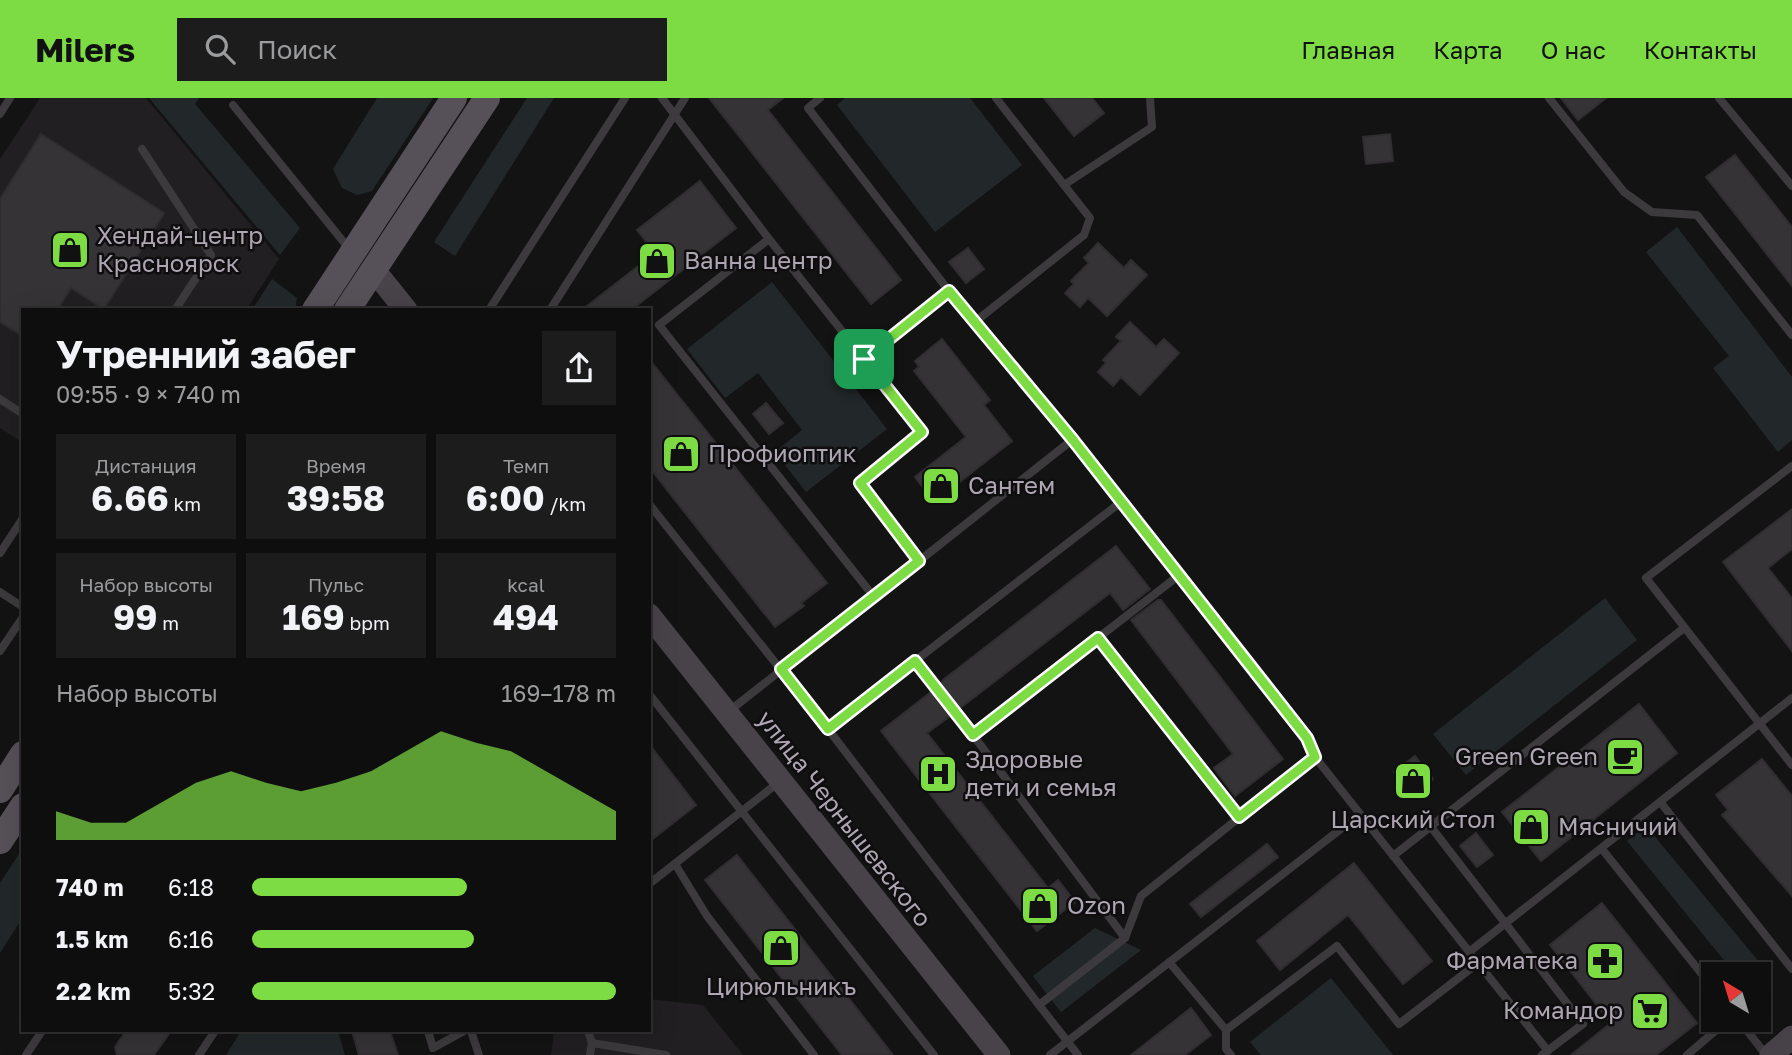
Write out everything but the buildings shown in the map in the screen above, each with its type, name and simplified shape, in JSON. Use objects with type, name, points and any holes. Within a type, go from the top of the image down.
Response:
[{"type":"main road","points":[[348,308],[363,261],[454,98]]},
{"type":"main road","points":[[317,308],[363,261],[487,98]]},
{"type":"main road","points":[[363,261],[404,308]]},
{"type":"main road","name":"улица Чернышевского","points":[[651,617],[999,1055]]},
{"type":"main road","points":[[0,790],[21,757]]},
{"type":"main road","points":[[0,841],[21,809]]},
{"type":"main road","points":[[1768,1055],[1792,1037]]},
{"type":"lane","points":[[0,114],[10,98]]},
{"type":"lane","points":[[490,308],[625,98]]},
{"type":"lane","points":[[663,98],[769,239],[922,432],[860,483],[919,561]]},
{"type":"lane","points":[[551,308],[685,98]]},
{"type":"lane","points":[[820,98],[808,108],[949,291],[1073,440],[1307,738],[1315,757],[1478,963],[1545,1053],[1583,1024],[1431,827]]},
{"type":"lane","points":[[976,321],[1084,235],[1090,218],[996,98]]},
{"type":"lane","points":[[1064,185],[1152,127],[1150,98]]},
{"type":"lane","points":[[1549,98],[1624,192],[1652,212],[1697,215],[1792,335]]},
{"type":"lane","points":[[1718,98],[1792,186]]},
{"type":"lane","points":[[233,105],[363,261]]},
{"type":"lane","points":[[142,149],[211,255],[176,308]]},
{"type":"lane","points":[[769,239],[659,325],[874,597]]},
{"type":"lane","points":[[864,359],[949,291]]},
{"type":"lane","points":[[0,400],[21,413]]},
{"type":"lane","points":[[728,712],[1073,440]]},
{"type":"lane","points":[[1792,466],[1646,578],[1792,765]]},
{"type":"lane","points":[[828,729],[1121,502]]},
{"type":"lane","points":[[651,506],[828,729],[1078,1055]]},
{"type":"lane","points":[[0,553],[21,521]]},
{"type":"lane","points":[[973,735],[1178,576]]},
{"type":"lane","points":[[0,592],[21,606]]},
{"type":"lane","points":[[0,651],[21,620]]},
{"type":"lane","points":[[1393,856],[1684,628]]},
{"type":"lane","points":[[1098,638],[1239,817]]},
{"type":"lane","points":[[915,661],[1125,938]]},
{"type":"lane","points":[[651,696],[934,1055]]},
{"type":"lane","points":[[1469,952],[1792,698]]},
{"type":"lane","points":[[1039,1005],[1125,938],[1141,896],[1315,757]]},
{"type":"lane","points":[[651,883],[781,781]]},
{"type":"lane","points":[[1661,803],[1790,962]]},
{"type":"lane","points":[[1050,1055],[1360,814]]},
{"type":"lane","points":[[1602,849],[1701,973]]},
{"type":"lane","points":[[676,864],[707,916],[814,1055]]},
{"type":"lane","points":[[1226,1030],[1337,946],[1399,1024],[1478,963]]},
{"type":"lane","points":[[1169,962],[1226,1030],[1226,1049],[1231,1055]]},
{"type":"lane","points":[[26,1055],[41,1032]]},
{"type":"lane","points":[[199,1055],[214,1032]]},
{"type":"lane","points":[[428,1032],[433,1048],[462,1032]]},
{"type":"lane","points":[[471,1032],[479,1055]]},
{"type":"lane","points":[[588,1032],[592,1043],[590,1055]]},
{"type":"lane","points":[[1687,1055],[1714,1032]]},
{"type":"lane","points":[[1749,1032],[1768,1055]]},
{"type":"lane","points":[[592,1043],[666,1055]]},
{"type":"shaded area","points":[[40,98],[146,98],[279,259],[247,308],[21,308],[21,442],[0,428],[0,159]]},
{"type":"shaded area","points":[[149,98],[199,98],[195,104],[300,228],[280,255]]},
{"type":"shaded area","points":[[377,98],[433,98],[372,191],[357,195],[342,188],[333,169]]},
{"type":"shaded area","points":[[527,98],[554,98],[455,256],[434,242]]},
{"type":"shaded area","points":[[845,98],[970,98],[1022,165],[935,232],[837,105]]},
{"type":"shaded area","points":[[1677,227],[1792,377],[1792,440],[1778,452],[1713,368],[1729,356],[1646,252]]},
{"type":"shaded area","points":[[272,279],[297,298],[295,308],[253,308]]},
{"type":"shaded area","points":[[772,282],[887,429],[806,492],[775,452],[802,430],[758,373],[725,398],[687,349]]},
{"type":"shaded area","points":[[1605,598],[1637,640],[1466,775],[1433,734]]},
{"type":"shaded area","points":[[1646,826],[1759,962],[1725,962],[1627,841]]},
{"type":"shaded area","points":[[21,851],[21,920],[0,953],[0,883]]},
{"type":"shaded area","points":[[1095,928],[1141,950],[1061,1012],[1033,976]]},
{"type":"shaded area","points":[[1331,978],[1393,1055],[1261,1055],[1250,1042]]},
{"type":"shaded area","points":[[651,999],[703,1005],[743,1055],[551,1055],[554,1032],[651,1032]]},
{"type":"shaded area","points":[[240,1032],[338,1032],[345,1055],[226,1055]]},
{"type":"place","name":"Хендай-центр Красноярск","points":[[70,250]]},
{"type":"place","name":"Ванна центр","points":[[657,261]]},
{"type":"place","name":"Профиоптик","points":[[681,454]]},
{"type":"place","name":"Сантем","points":[[941,486]]},
{"type":"place","name":"Green Green","points":[[1625,757]]},
{"type":"place","name":"Здоровые дети и семья","points":[[938,774]]},
{"type":"place","name":"Царский Стол","points":[[1413,781]]},
{"type":"place","name":"Мясничий","points":[[1531,827]]},
{"type":"place","name":"Ozon","points":[[1040,906]]},
{"type":"place","name":"Цирюльникъ","points":[[781,948]]},
{"type":"place","name":"Фарматека","points":[[1605,961]]},
{"type":"place","name":"Командор","points":[[1650,1011]]},
{"type":"route","points":[[949,291],[1073,440],[1307,738],[1315,757],[1239,817],[1098,638],[973,735],[915,661],[828,729],[781,669],[919,561],[860,483],[922,432],[864,359],[949,291]]}]
